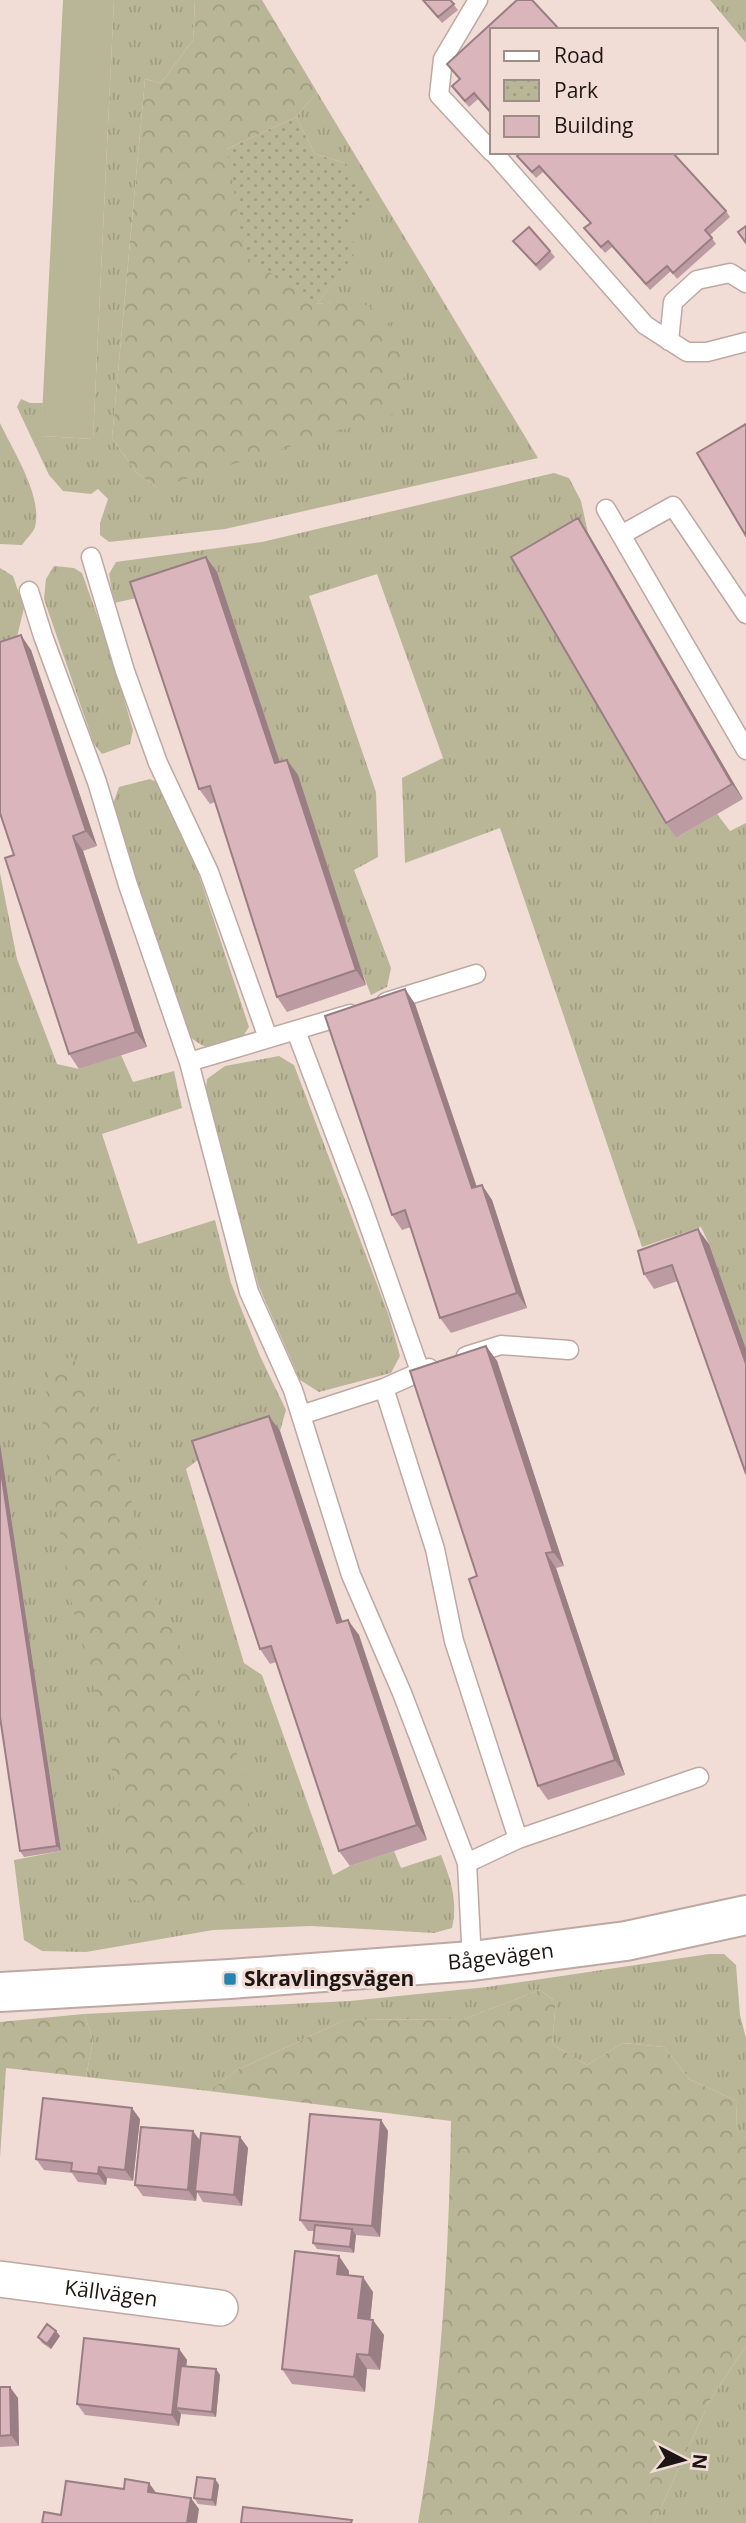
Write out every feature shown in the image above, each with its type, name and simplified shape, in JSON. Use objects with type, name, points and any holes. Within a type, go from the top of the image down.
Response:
[{"type":"street","name":"Bågevägen","points":[[0,1992],[472,1961],[626,1941],[745,1917]]},
{"type":"street","name":"Källvägen","points":[[0,2279],[220,2308]]},
{"type":"lane","points":[[478,0],[443,59],[439,95],[490,149]]},
{"type":"lane","points":[[495,154],[645,325],[687,352],[707,352],[746,342]]},
{"type":"lane","points":[[669,341],[673,302],[697,280],[730,273],[746,283]]},
{"type":"lane","points":[[621,535],[673,506],[746,614]]},
{"type":"lane","points":[[606,509],[746,750]]},
{"type":"lane","points":[[91,557],[125,671],[158,762],[209,872],[268,1038]]},
{"type":"lane","points":[[29,591],[97,782],[128,885],[189,1062],[249,1292],[293,1390],[351,1576],[402,1693],[467,1863],[472,1961]]},
{"type":"lane","points":[[189,1062],[476,974]]},
{"type":"lane","points":[[296,1031],[362,1206],[419,1371]]},
{"type":"lane","points":[[301,1415],[384,1388],[419,1371],[501,1345],[569,1350]]},
{"type":"lane","points":[[384,1388],[435,1549],[454,1640],[518,1839]]},
{"type":"lane","points":[[467,1863],[518,1839],[699,1777]]},
{"type":"green space","points":[[63,0],[114,0],[93,439],[41,436]]},
{"type":"green space","points":[[114,0],[195,0],[193,40],[161,83],[145,79],[112,438],[136,472],[157,488],[355,300],[317,304],[358,248],[342,233],[345,163],[315,154],[296,117],[317,92],[538,458],[225,529],[109,542],[100,535],[100,523],[108,499],[98,489],[91,494],[63,491],[49,475],[17,407],[21,399],[30,403],[43,403],[42,436],[93,439]]},
{"type":"green space","points":[[195,0],[262,0],[317,92],[296,117],[227,149],[317,304],[355,299],[387,317],[407,365],[394,414],[157,488],[136,472],[112,438],[145,79],[161,83],[193,40]]},
{"type":"green space","points":[[710,0],[746,0],[746,43]]},
{"type":"green space","points":[[296,117],[315,154],[345,163],[374,201],[343,233],[359,248],[317,304],[245,256],[227,149]]},
{"type":"green space","points":[[0,423],[25,474],[35,502],[35,527],[22,545],[0,544]]},
{"type":"green space","points":[[554,473],[569,478],[581,501],[588,533],[522,572],[676,838],[717,814],[730,831],[746,823],[746,1349],[701,1227],[642,1247],[500,828],[405,863],[402,778],[443,758],[377,574],[309,596],[376,792],[378,857],[354,870],[391,968],[387,987],[371,995],[285,778],[217,573],[114,603],[109,574],[116,562],[262,542]]},
{"type":"green space","points":[[54,566],[74,568],[82,573],[111,654],[133,730],[130,744],[102,754],[94,744],[44,599],[46,579]]},
{"type":"green space","points":[[0,568],[13,576],[24,608],[17,637],[0,642]]},
{"type":"green space","points":[[150,779],[161,784],[196,866],[249,1027],[240,1041],[207,1047],[195,1041],[180,1027],[113,804],[119,787]]},
{"type":"green space","points":[[0,873],[17,959],[57,1064],[79,1069],[121,1055],[133,1082],[174,1071],[182,1108],[102,1134],[138,1244],[215,1220],[231,1283],[260,1356],[286,1410],[280,1431],[203,1456],[186,1469],[244,1663],[262,1675],[333,1875],[350,1866],[394,1851],[401,1868],[441,1855],[452,1891],[452,1928],[434,1933],[311,1926],[213,1930],[86,1952],[42,1951],[24,1940],[14,1860],[61,1851],[0,1443]]},
{"type":"green space","points":[[279,1056],[294,1065],[389,1316],[400,1356],[391,1373],[319,1392],[300,1380],[259,1287],[205,1097],[207,1079],[225,1066]]},
{"type":"green space","points":[[73,1357],[128,1483],[147,1582],[175,1635],[204,1701],[244,1765],[253,1833],[250,1878],[224,1902],[189,1910],[130,1899],[124,1827],[100,1713],[71,1600],[42,1425],[50,1363]]},
{"type":"green space","points":[[724,1954],[736,1965],[740,2015],[746,2038],[746,2138],[736,2131],[737,2101],[689,2079],[664,2047],[623,2043],[587,2065],[552,2044],[556,2002],[540,1990],[464,2019],[345,2020],[235,2071],[209,2091],[86,2077],[93,2040],[84,2014],[350,2001],[487,1987]]},
{"type":"green space","points":[[540,1990],[556,2002],[552,2044],[587,2065],[623,2043],[664,2047],[689,2079],[737,2101],[736,2130],[746,2138],[746,2346],[710,2400],[654,2523],[418,2523],[438,2373],[448,2222],[451,2121],[209,2091],[235,2071],[345,2020],[464,2019]]},
{"type":"green space","points":[[84,2014],[93,2040],[86,2077],[6,2068],[0,2158],[0,2022]]},
{"type":"green space","points":[[746,2346],[746,2523],[654,2523],[710,2400]]},
{"type":"building","points":[[423,0],[450,0],[454,4],[438,17]]},
{"type":"building","points":[[517,0],[532,0],[558,28],[490,28],[490,112],[474,93],[465,101],[452,86],[460,79],[447,64]]},
{"type":"building","points":[[674,154],[726,211],[705,230],[712,238],[673,273],[667,266],[646,284],[608,241],[601,247],[584,228],[591,223],[539,166],[532,172],[517,156]]},
{"type":"building","points":[[746,226],[746,243],[738,232]]},
{"type":"building","points":[[529,227],[550,251],[536,265],[513,241]]},
{"type":"building","points":[[746,424],[746,536],[697,453]]},
{"type":"building","points":[[578,518],[732,784],[666,823],[511,557]]},
{"type":"building","points":[[206,557],[275,763],[287,760],[356,970],[277,997],[210,786],[199,789],[130,582]]},
{"type":"building","points":[[21,635],[86,831],[73,836],[136,1032],[69,1054],[5,858],[14,855],[0,813],[0,642]]},
{"type":"building","points":[[405,989],[472,1188],[482,1185],[517,1293],[440,1318],[405,1210],[392,1215],[325,1016]]},
{"type":"building","points":[[698,1229],[746,1364],[746,1474],[672,1265],[644,1274],[638,1251]]},
{"type":"building","points":[[486,1346],[553,1552],[546,1553],[615,1760],[538,1786],[469,1579],[477,1576],[410,1371]]},
{"type":"building","points":[[269,1416],[337,1623],[348,1620],[417,1825],[339,1851],[271,1646],[260,1649],[192,1441]]},
{"type":"building","points":[[0,1465],[57,1846],[20,1851],[0,1717]]},
{"type":"building","points":[[43,2098],[132,2108],[125,2170],[99,2167],[98,2174],[71,2171],[72,2163],[36,2159]]},
{"type":"building","points":[[310,2114],[381,2120],[372,2226],[300,2220]]},
{"type":"building","points":[[141,2127],[193,2131],[188,2190],[135,2185]]},
{"type":"building","points":[[201,2133],[240,2137],[234,2195],[195,2191]]},
{"type":"building","points":[[315,2225],[352,2229],[350,2247],[313,2243]]},
{"type":"building","points":[[295,2251],[339,2256],[337,2274],[363,2277],[358,2318],[373,2320],[369,2355],[357,2354],[354,2377],[282,2369]]},
{"type":"building","points":[[47,2324],[56,2331],[47,2344],[38,2337]]},
{"type":"building","points":[[84,2338],[179,2349],[172,2415],[77,2404]]},
{"type":"building","points":[[181,2366],[216,2369],[212,2412],[176,2408]]},
{"type":"building","points":[[0,2387],[10,2387],[11,2435],[0,2436]]},
{"type":"building","points":[[197,2477],[215,2479],[212,2500],[194,2498]]},
{"type":"building","points":[[125,2479],[149,2483],[148,2492],[191,2498],[187,2523],[42,2523],[44,2512],[61,2515],[66,2481],[124,2489]]},
{"type":"building","points":[[243,2507],[352,2520],[351,2523],[241,2523]]},
{"type":"place","name":"Skravlingsvägen","points":[[230,1979]]}]
